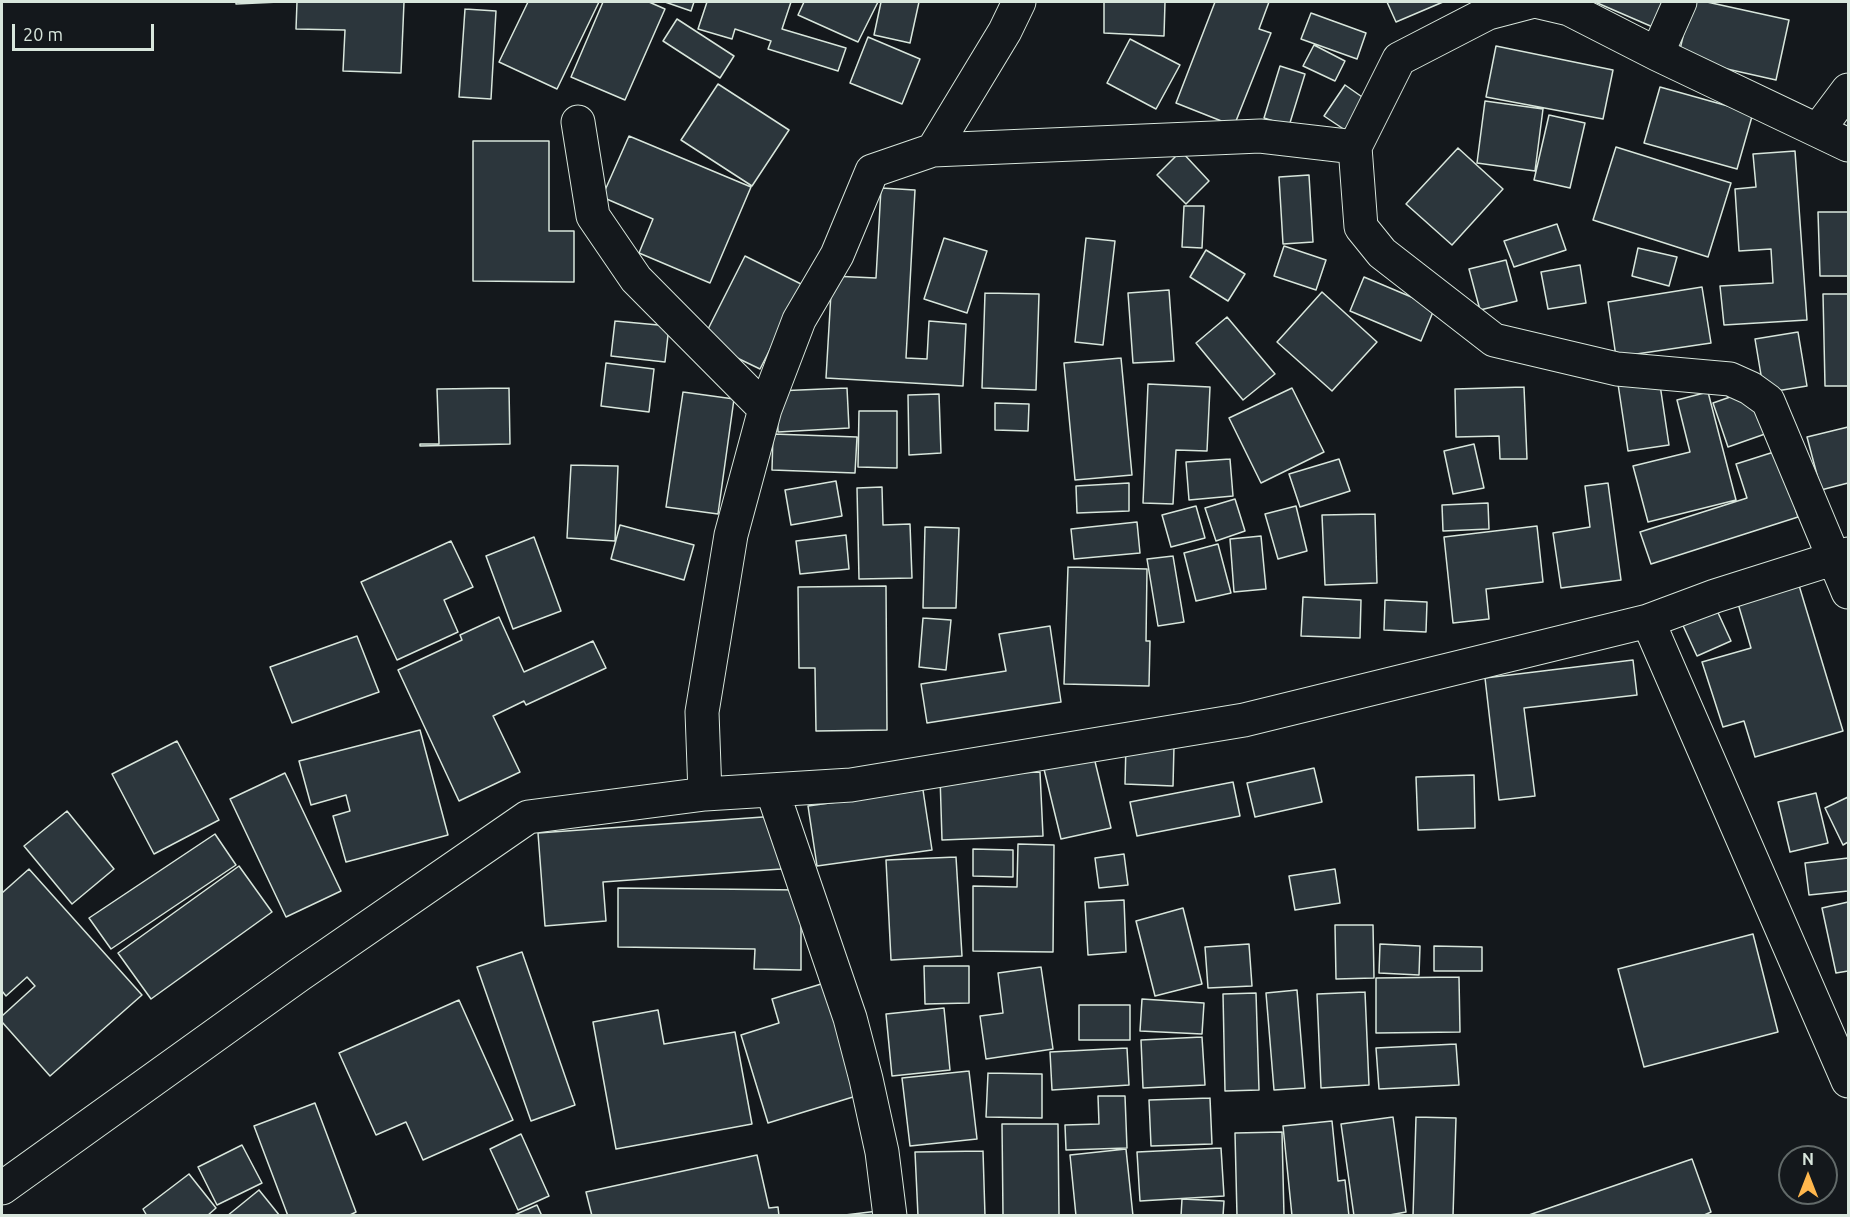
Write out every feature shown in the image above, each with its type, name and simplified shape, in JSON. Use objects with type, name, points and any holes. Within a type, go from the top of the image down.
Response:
[{"type":"street","points":[[933,150],[1005,31],[1019,2]]},
{"type":"street","points":[[1530,2],[1488,13],[1466,11],[1399,59],[1355,147],[1361,227],[1382,254],[1494,340],[1617,369],[1730,379],[1750,388],[1768,401],[1842,556],[1848,592]]},
{"type":"street","points":[[1539,2],[1569,9],[1657,54],[1848,145]]},
{"type":"street","points":[[1657,54],[1680,2]]},
{"type":"street","points":[[1818,130],[1848,90]]},
{"type":"street","points":[[578,122],[592,216],[636,279],[765,409]]},
{"type":"street","points":[[705,794],[702,712],[730,535],[765,409],[799,320],[837,255],[872,171],[933,150],[1260,136],[1355,147]]},
{"type":"street","points":[[2,1188],[299,975],[528,817],[705,794],[851,785],[1244,720],[1648,621],[1715,596],[1842,556]]},
{"type":"street","points":[[1648,621],[1848,1081]]},
{"type":"street","points":[[772,790],[852,1028],[882,1152],[890,1215]]},
{"type":"building","points":[[236,2],[279,2],[236,4]]},
{"type":"building","points":[[297,2],[404,2],[401,73],[343,71],[345,30],[296,29]]},
{"type":"building","points":[[528,2],[599,2],[557,89],[499,62]]},
{"type":"building","points":[[603,2],[649,2],[665,9],[625,100],[571,77]]},
{"type":"building","points":[[665,2],[694,2],[691,11]]},
{"type":"building","points":[[707,2],[791,2],[782,29],[846,48],[838,71],[768,49],[771,41],[735,29],[732,39],[698,29]]},
{"type":"building","points":[[804,2],[878,2],[858,42],[798,15]]},
{"type":"building","points":[[881,2],[919,2],[910,43],[874,35]]},
{"type":"building","points":[[1104,2],[1165,2],[1164,36],[1104,33]]},
{"type":"building","points":[[1215,2],[1269,2],[1259,29],[1271,33],[1234,126],[1176,103]]},
{"type":"building","points":[[1387,2],[1443,2],[1396,22]]},
{"type":"building","points":[[1595,2],[1667,2],[1655,28]]},
{"type":"building","points":[[1691,2],[1707,2],[1789,20],[1776,80],[1678,58]]},
{"type":"building","points":[[465,9],[496,11],[491,99],[459,97]]},
{"type":"building","points":[[1311,13],[1366,33],[1357,59],[1301,39]]},
{"type":"building","points":[[677,19],[734,56],[720,78],[663,41]]},
{"type":"building","points":[[868,37],[920,59],[902,104],[850,83]]},
{"type":"building","points":[[1130,39],[1180,65],[1156,109],[1107,83]]},
{"type":"building","points":[[1314,45],[1345,61],[1335,81],[1303,66]]},
{"type":"building","points":[[1496,46],[1613,70],[1603,119],[1486,97]]},
{"type":"building","points":[[1280,66],[1305,74],[1289,126],[1264,118]]},
{"type":"building","points":[[718,84],[789,130],[752,186],[681,140]]},
{"type":"building","points":[[1345,85],[1365,99],[1345,130],[1324,116]]},
{"type":"building","points":[[1660,87],[1753,113],[1737,169],[1644,143]]},
{"type":"building","points":[[1485,101],[1543,109],[1535,171],[1477,163]]},
{"type":"building","points":[[1549,115],[1585,123],[1570,188],[1534,180]]},
{"type":"building","points":[[629,136],[751,187],[710,283],[639,253],[653,219],[602,197]]},
{"type":"building","points":[[473,141],[549,141],[549,231],[574,231],[574,282],[473,281]]},
{"type":"building","points":[[1616,147],[1731,183],[1708,257],[1593,220]]},
{"type":"building","points":[[1458,148],[1503,189],[1452,245],[1406,204]]},
{"type":"building","points":[[1181,151],[1209,181],[1186,204],[1157,175]]},
{"type":"building","points":[[1795,151],[1807,320],[1724,325],[1720,286],[1773,283],[1771,249],[1739,251],[1735,189],[1756,187],[1753,154]]},
{"type":"building","points":[[1309,175],[1313,242],[1283,244],[1279,177]]},
{"type":"building","points":[[881,188],[915,190],[906,358],[927,359],[929,321],[966,324],[963,386],[826,378],[832,276],[876,278]]},
{"type":"building","points":[[1184,206],[1204,206],[1202,248],[1182,247]]},
{"type":"building","points":[[1818,212],[1848,212],[1848,276],[1820,276]]},
{"type":"building","points":[[1557,224],[1566,250],[1514,267],[1504,241]]},
{"type":"building","points":[[944,238],[987,251],[967,313],[924,299]]},
{"type":"building","points":[[1086,238],[1115,241],[1103,345],[1075,342]]},
{"type":"building","points":[[1284,246],[1326,260],[1316,290],[1274,276]]},
{"type":"building","points":[[1638,248],[1677,257],[1669,286],[1632,276]]},
{"type":"building","points":[[1206,250],[1245,274],[1228,301],[1190,277]]},
{"type":"building","points":[[745,256],[803,285],[760,369],[702,341]]},
{"type":"building","points":[[1506,260],[1517,301],[1480,310],[1469,269]]},
{"type":"building","points":[[1580,265],[1586,303],[1548,309],[1541,272]]},
{"type":"building","points":[[1364,277],[1435,307],[1421,341],[1350,311]]},
{"type":"building","points":[[1702,287],[1711,343],[1616,357],[1608,302]]},
{"type":"building","points":[[1169,290],[1174,361],[1133,363],[1128,293]]},
{"type":"building","points":[[1322,292],[1377,342],[1332,391],[1277,342]]},
{"type":"building","points":[[985,293],[1039,294],[1036,390],[982,388]]},
{"type":"building","points":[[1823,294],[1848,294],[1848,386],[1825,386]]},
{"type":"building","points":[[1227,317],[1275,374],[1243,400],[1196,343]]},
{"type":"building","points":[[615,321],[669,326],[665,362],[611,356]]},
{"type":"building","points":[[1798,332],[1807,386],[1764,393],[1755,339]]},
{"type":"building","points":[[1121,358],[1132,475],[1075,480],[1064,363]]},
{"type":"building","points":[[606,363],[654,369],[649,412],[601,406]]},
{"type":"building","points":[[1659,378],[1669,445],[1628,451],[1618,384]]},
{"type":"building","points":[[1148,384],[1210,387],[1207,451],[1176,450],[1173,504],[1143,503]]},
{"type":"building","points":[[1524,387],[1527,459],[1500,459],[1499,436],[1456,437],[1455,389]]},
{"type":"building","points":[[509,388],[510,444],[420,446],[420,444],[439,444],[437,389]]},
{"type":"building","points":[[847,388],[849,428],[778,432],[776,391]]},
{"type":"building","points":[[1292,388],[1324,452],[1261,483],[1229,418]]},
{"type":"building","points":[[1750,390],[1765,434],[1728,447],[1713,403]]},
{"type":"building","points":[[683,392],[734,399],[718,514],[666,507]]},
{"type":"building","points":[[1708,392],[1736,500],[1648,522],[1633,466],[1690,452],[1677,400]]},
{"type":"building","points":[[939,394],[941,453],[909,455],[908,395]]},
{"type":"building","points":[[995,403],[1029,404],[1028,431],[995,430]]},
{"type":"building","points":[[859,411],[897,411],[897,468],[858,467]]},
{"type":"building","points":[[1848,427],[1848,483],[1821,490],[1807,437]]},
{"type":"building","points":[[773,434],[857,437],[855,473],[772,470]]},
{"type":"building","points":[[1474,444],[1484,488],[1453,494],[1444,451]]},
{"type":"building","points":[[1777,451],[1798,517],[1651,564],[1640,532],[1747,498],[1736,464]]},
{"type":"building","points":[[1230,459],[1233,496],[1189,500],[1186,462]]},
{"type":"building","points":[[1339,459],[1350,491],[1300,507],[1289,474]]},
{"type":"building","points":[[571,465],[618,466],[615,541],[567,538]]},
{"type":"building","points":[[836,481],[842,516],[791,525],[785,490]]},
{"type":"building","points":[[1129,483],[1129,511],[1077,513],[1076,486]]},
{"type":"building","points":[[1608,483],[1621,580],[1561,588],[1553,533],[1590,527],[1585,486]]},
{"type":"building","points":[[882,487],[883,525],[910,524],[912,578],[859,579],[857,488]]},
{"type":"building","points":[[1235,499],[1245,531],[1216,541],[1205,508]]},
{"type":"building","points":[[1488,503],[1489,529],[1443,531],[1442,505]]},
{"type":"building","points":[[1196,506],[1205,538],[1171,547],[1162,515]]},
{"type":"building","points":[[1296,506],[1307,551],[1278,559],[1265,514]]},
{"type":"building","points":[[1375,514],[1377,583],[1325,585],[1322,515]]},
{"type":"building","points":[[1137,522],[1140,553],[1074,559],[1071,529]]},
{"type":"building","points":[[620,525],[694,545],[684,580],[611,559]]},
{"type":"building","points":[[1537,526],[1543,582],[1486,589],[1489,619],[1453,623],[1444,537]]},
{"type":"building","points":[[925,527],[959,528],[956,608],[923,608]]},
{"type":"building","points":[[846,535],[849,569],[800,574],[796,541]]},
{"type":"building","points":[[1261,536],[1266,589],[1234,592],[1230,539]]},
{"type":"building","points":[[534,537],[561,611],[513,629],[486,556]]},
{"type":"building","points":[[451,541],[473,587],[444,600],[458,632],[397,660],[361,582]]},
{"type":"building","points":[[1218,544],[1231,593],[1196,601],[1184,553]]},
{"type":"building","points":[[1173,556],[1184,622],[1158,626],[1147,559]]},
{"type":"building","points":[[1068,567],[1147,569],[1146,641],[1150,641],[1149,686],[1064,684]]},
{"type":"building","points":[[1798,582],[1843,731],[1755,757],[1744,721],[1723,727],[1702,662],[1751,648],[1737,600]]},
{"type":"building","points":[[886,586],[887,730],[816,731],[815,668],[799,668],[798,587]]},
{"type":"building","points":[[1303,597],[1361,600],[1360,638],[1301,636]]},
{"type":"building","points":[[1385,600],[1427,602],[1426,632],[1384,630]]},
{"type":"building","points":[[1714,604],[1731,641],[1697,656],[1680,619]]},
{"type":"building","points":[[499,617],[524,672],[593,641],[606,668],[526,705],[524,701],[493,716],[520,772],[459,801],[398,670],[462,640],[460,635]]},
{"type":"building","points":[[923,618],[951,620],[946,670],[919,667]]},
{"type":"building","points":[[1050,626],[1061,702],[927,723],[921,684],[1006,671],[999,634]]},
{"type":"building","points":[[357,636],[379,692],[292,723],[270,667]]},
{"type":"building","points":[[1633,660],[1637,695],[1524,708],[1535,796],[1499,800],[1485,678]]},
{"type":"building","points":[[420,730],[448,835],[346,862],[333,816],[350,811],[346,795],[311,805],[299,761]]},
{"type":"building","points":[[177,741],[219,820],[154,854],[112,774]]},
{"type":"building","points":[[1126,744],[1174,746],[1173,786],[1125,784]]},
{"type":"building","points":[[1092,749],[1111,828],[1061,839],[1042,761]]},
{"type":"building","points":[[1314,768],[1322,802],[1255,817],[1247,783]]},
{"type":"building","points":[[1040,772],[1043,836],[942,840],[940,776]]},
{"type":"building","points":[[285,773],[341,891],[286,917],[230,799]]},
{"type":"building","points":[[1474,775],[1475,828],[1418,830],[1416,777]]},
{"type":"building","points":[[1233,782],[1240,816],[1137,836],[1130,802]]},
{"type":"building","points":[[923,790],[932,850],[817,866],[808,806]]},
{"type":"building","points":[[1816,793],[1828,843],[1790,852],[1778,802]]},
{"type":"building","points":[[1848,797],[1848,842],[1843,845],[1825,808]]},
{"type":"building","points":[[67,811],[114,869],[72,904],[24,846]]},
{"type":"building","points":[[777,816],[781,869],[603,882],[606,921],[545,926],[538,833]]},
{"type":"building","points":[[215,834],[236,865],[111,949],[89,918]]},
{"type":"building","points":[[1018,844],[1054,845],[1053,952],[973,951],[973,886],[1017,887]]},
{"type":"building","points":[[973,849],[1013,850],[1013,877],[973,876]]},
{"type":"building","points":[[1124,854],[1128,885],[1099,888],[1095,858]]},
{"type":"building","points":[[956,857],[962,956],[891,960],[886,860]]},
{"type":"building","points":[[1848,858],[1848,891],[1809,895],[1805,863]]},
{"type":"building","points":[[239,866],[272,912],[151,999],[118,953]]},
{"type":"building","points":[[29,869],[142,995],[50,1076],[2,1022],[2,1016],[35,986],[27,977],[6,996],[2,991],[2,893]]},
{"type":"building","points":[[1335,869],[1340,903],[1295,910],[1289,876]]},
{"type":"building","points":[[618,888],[801,890],[801,970],[754,969],[755,949],[618,947]]},
{"type":"building","points":[[1124,900],[1126,952],[1088,955],[1085,902]]},
{"type":"building","points":[[1848,902],[1848,971],[1836,973],[1822,908]]},
{"type":"building","points":[[1183,908],[1202,984],[1155,996],[1136,921]]},
{"type":"building","points":[[1335,925],[1373,925],[1374,978],[1336,979]]},
{"type":"building","points":[[1753,934],[1778,1032],[1644,1067],[1618,969]]},
{"type":"building","points":[[1249,944],[1252,986],[1208,988],[1205,947]]},
{"type":"building","points":[[1380,944],[1420,946],[1419,975],[1379,973]]},
{"type":"building","points":[[1434,946],[1482,947],[1482,971],[1434,971]]},
{"type":"building","points":[[522,952],[575,1105],[531,1121],[477,967]]},
{"type":"building","points":[[924,966],[969,966],[969,1003],[925,1004]]},
{"type":"building","points":[[1041,967],[1053,1049],[986,1059],[980,1016],[1003,1013],[998,973]]},
{"type":"building","points":[[1459,977],[1460,1032],[1376,1033],[1376,978]]},
{"type":"building","points":[[831,981],[866,1093],[768,1123],[741,1035],[779,1023],[772,999]]},
{"type":"building","points":[[1297,990],[1305,1088],[1274,1090],[1266,993]]},
{"type":"building","points":[[1365,992],[1369,1085],[1321,1088],[1317,994]]},
{"type":"building","points":[[1256,993],[1259,1090],[1225,1091],[1223,994]]},
{"type":"building","points":[[1142,999],[1204,1003],[1202,1034],[1140,1031]]},
{"type":"building","points":[[459,1000],[513,1120],[423,1160],[406,1122],[376,1135],[339,1053]]},
{"type":"building","points":[[1079,1005],[1130,1005],[1130,1040],[1079,1040]]},
{"type":"building","points":[[944,1008],[950,1070],[892,1076],[886,1014]]},
{"type":"building","points":[[658,1010],[664,1044],[735,1032],[752,1124],[616,1149],[593,1022]]},
{"type":"building","points":[[1202,1037],[1205,1085],[1143,1088],[1141,1040]]},
{"type":"building","points":[[1456,1044],[1459,1085],[1379,1089],[1376,1048]]},
{"type":"building","points":[[1127,1048],[1129,1085],[1052,1090],[1050,1052]]},
{"type":"building","points":[[969,1071],[977,1139],[910,1146],[902,1078]]},
{"type":"building","points":[[988,1073],[1042,1074],[1042,1118],[986,1117]]},
{"type":"building","points":[[1098,1096],[1125,1096],[1127,1148],[1066,1150],[1065,1125],[1099,1124]]},
{"type":"building","points":[[1210,1098],[1212,1144],[1151,1146],[1149,1100]]},
{"type":"building","points":[[315,1103],[356,1212],[348,1216],[288,1216],[254,1126]]},
{"type":"building","points":[[1393,1117],[1406,1212],[1384,1216],[1354,1216],[1341,1124]]},
{"type":"building","points":[[1416,1117],[1456,1118],[1453,1216],[1413,1216]]},
{"type":"building","points":[[1332,1121],[1338,1181],[1345,1180],[1349,1216],[1292,1216],[1283,1126]]},
{"type":"building","points":[[1002,1124],[1058,1124],[1059,1216],[1003,1216]]},
{"type":"building","points":[[1282,1132],[1284,1216],[1237,1216],[1235,1133]]},
{"type":"building","points":[[521,1134],[549,1196],[518,1210],[490,1149]]},
{"type":"building","points":[[242,1145],[262,1183],[217,1205],[198,1167]]},
{"type":"building","points":[[1221,1148],[1224,1196],[1140,1201],[1137,1152]]},
{"type":"building","points":[[1126,1149],[1133,1216],[1076,1216],[1070,1155]]},
{"type":"building","points":[[983,1151],[985,1216],[918,1216],[915,1152]]},
{"type":"building","points":[[757,1155],[769,1208],[778,1207],[779,1216],[592,1216],[586,1192]]},
{"type":"building","points":[[1692,1159],[1711,1212],[1702,1216],[1526,1216]]},
{"type":"building","points":[[189,1174],[216,1208],[207,1216],[147,1216],[143,1209]]},
{"type":"building","points":[[259,1190],[280,1216],[227,1216]]},
{"type":"building","points":[[1182,1199],[1224,1201],[1223,1216],[1181,1216]]},
{"type":"building","points":[[537,1205],[542,1216],[512,1216]]},
{"type":"building","points":[[878,1211],[878,1216],[845,1216],[845,1215]]}]
